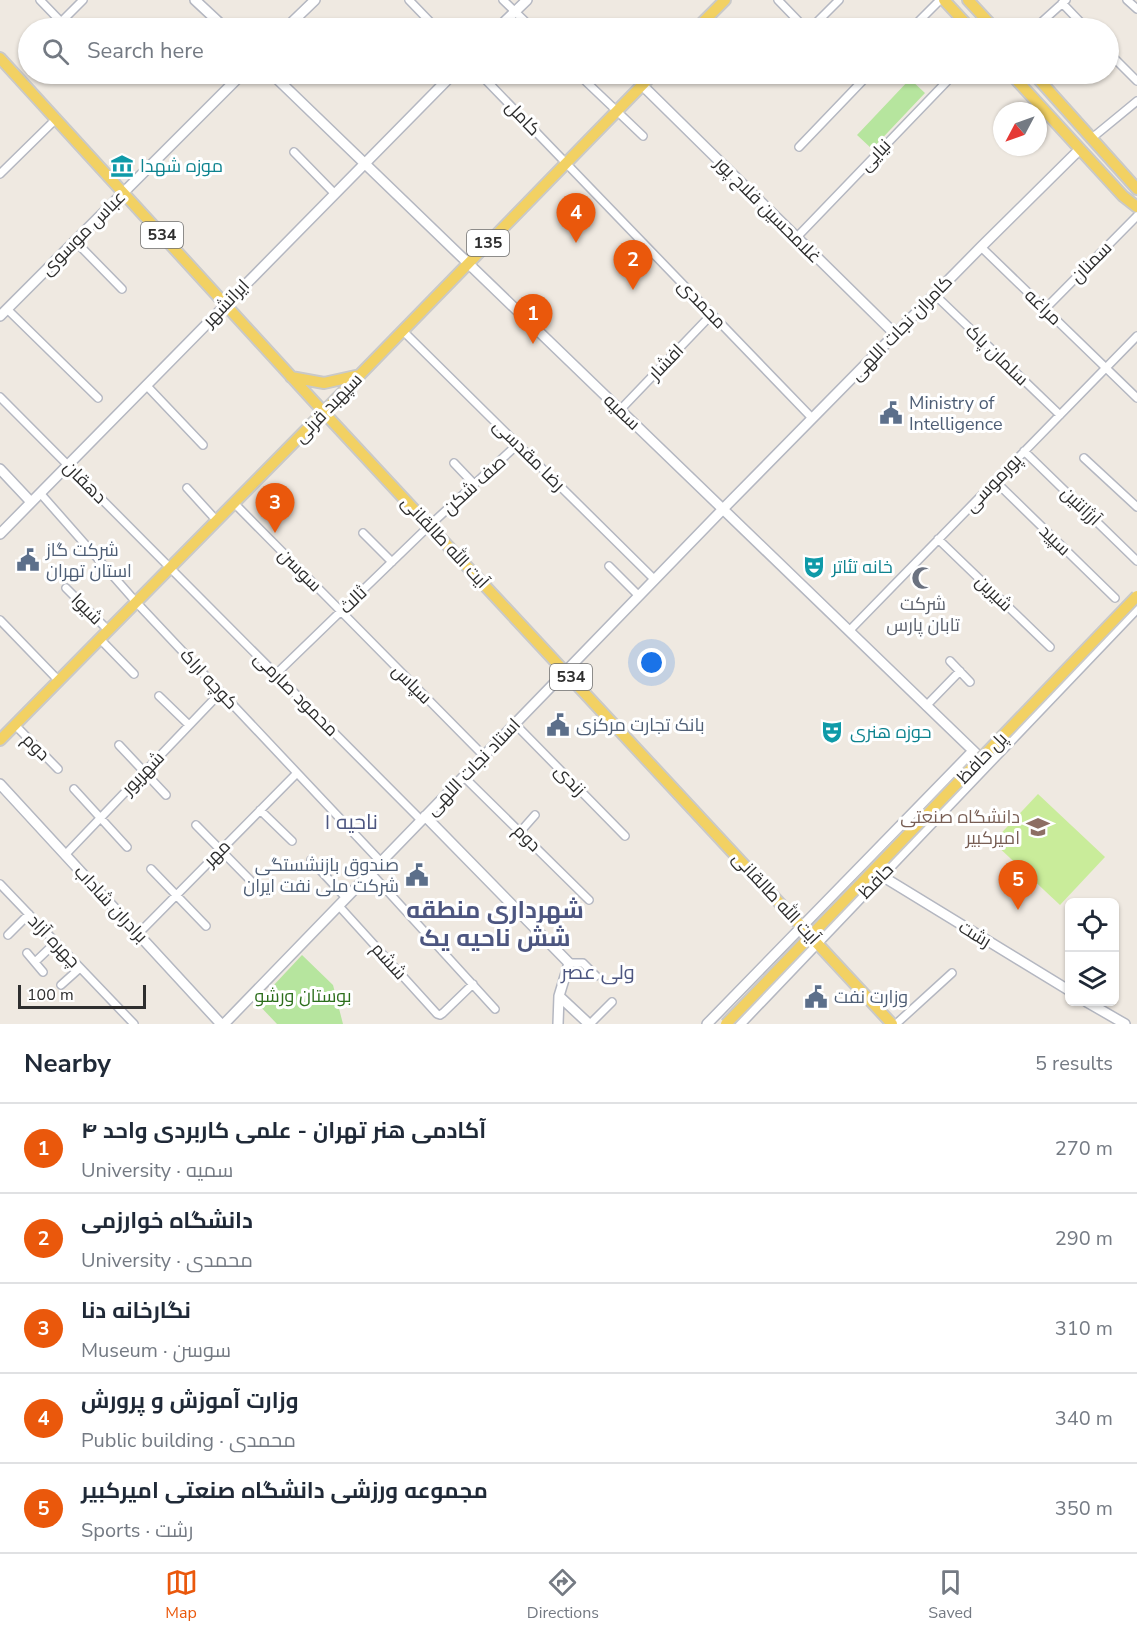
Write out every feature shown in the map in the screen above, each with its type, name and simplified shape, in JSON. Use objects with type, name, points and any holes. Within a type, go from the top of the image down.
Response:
[{"type":"main road","points":[[195,0],[214,18]]},
{"type":"main road","points":[[296,18],[315,0]]},
{"type":"main road","points":[[509,18],[527,0]]},
{"type":"main road","points":[[707,18],[725,0]]},
{"type":"main road","points":[[942,0],[960,18]]},
{"type":"main road","points":[[968,0],[985,18]]},
{"type":"main road","name":"آیت الله طالقانی","points":[[0,58],[18,78]]},
{"type":"main road","name":"آیت الله طالقانی","points":[[24,84],[323,412],[894,1024]]},
{"type":"main road","name":"عباس موسوی","points":[[4,312],[232,84]]},
{"type":"main road","name":"سمیه","points":[[282,84],[987,764]]},
{"type":"main road","name":"ایرانشهر","points":[[0,534],[443,84]]},
{"type":"main road","points":[[1020,84],[1137,214]]},
{"type":"main road","points":[[1043,84],[1135,183]]},
{"type":"main road","name":"سپهبد قرنی","points":[[0,740],[642,85]]},
{"type":"main road","name":"غلامحسین فلاح‌ پور","points":[[642,85],[895,334]]},
{"type":"main road","points":[[1080,149],[1092,138]]},
{"type":"main road","name":"کامران نجات اللهی","points":[[723,509],[1080,149]]},
{"type":"main road","points":[[1123,196],[1137,207]]},
{"type":"main road","points":[[291,377],[324,382],[360,375]]},
{"type":"main road","points":[[0,470],[31,502]]},
{"type":"main road","name":"استاد نجات اللهی","points":[[222,1024],[723,509]]},
{"type":"main road","name":"پل حافظ","points":[[726,1024],[1137,596]]},
{"type":"main road","name":"حافظ","points":[[740,1024],[1137,608]]},
{"type":"main road","name":"حافظ","points":[[707,1024],[973,751]]},
{"type":"main road","name":"برادران شاداب","points":[[0,784],[222,1024]]},
{"type":"main road","name":"محمود صارمی","points":[[423,818],[569,963]]},
{"type":"main road","name":"رشت","points":[[862,864],[1065,988]]},
{"type":"main road","points":[[558,1024],[559,996],[569,963]]},
{"type":"main road","points":[[748,981],[760,976],[767,980],[770,987],[765,998]]},
{"type":"main road","points":[[559,996],[590,1024]]},
{"type":"main road","points":[[1094,1006],[1125,1024]]},
{"type":"main road","points":[[722,1009],[719,1015],[722,1024]]},
{"type":"street","points":[[40,0],[57,18]]},
{"type":"street","points":[[65,18],[83,0]]},
{"type":"street","points":[[409,0],[426,18]]},
{"type":"street","points":[[503,0],[521,18]]},
{"type":"street","points":[[778,0],[795,18]]},
{"type":"street","points":[[821,18],[839,0]]},
{"type":"street","points":[[923,18],[942,0]]},
{"type":"street","points":[[1127,0],[1137,9]]},
{"type":"street","points":[[1046,18],[1064,2],[1078,18]]},
{"type":"street","points":[[1119,63],[1137,81]]},
{"type":"street","name":"کامل","points":[[490,84],[566,163]]},
{"type":"street","points":[[589,84],[643,136]]},
{"type":"street","points":[[800,147],[860,84]]},
{"type":"street","name":"نیایی","points":[[796,237],[944,84]]},
{"type":"street","points":[[1092,138],[1137,100]]},
{"type":"street","points":[[0,174],[56,119]]},
{"type":"street","points":[[294,152],[334,193]]},
{"type":"street","name":"محمدی","points":[[566,163],[812,418]]},
{"type":"street","name":"سمنان","points":[[1045,309],[1137,214]]},
{"type":"street","points":[[75,241],[122,289]]},
{"type":"street","name":"مراغه","points":[[981,247],[1137,398]]},
{"type":"street","name":"سلمان پاک","points":[[934,294],[1060,415]]},
{"type":"street","points":[[4,312],[98,398]]},
{"type":"street","name":"افشار","points":[[620,410],[712,314]]},
{"type":"street","name":"رضا مقدسی","points":[[403,330],[655,580]]},
{"type":"street","name":"پورموسی","points":[[849,631],[1137,336]]},
{"type":"street","points":[[146,385],[203,445]]},
{"type":"street","name":"دهقان","points":[[0,397],[170,568]]},
{"type":"street","name":"صف شکن","points":[[429,526],[518,444]]},
{"type":"street","name":"آرژانتین","points":[[1024,452],[1137,561]]},
{"type":"street","points":[[1084,458],[1137,507]]},
{"type":"street","points":[[454,463],[474,484]]},
{"type":"street","name":"سپید","points":[[995,481],[1115,598]]},
{"type":"street","points":[[187,488],[217,521]]},
{"type":"street","name":"کوچه اراک","points":[[40,493],[136,602],[381,862]]},
{"type":"street","name":"سوسن","points":[[234,503],[341,611]]},
{"type":"street","name":"ثالث","points":[[276,674],[429,526]]},
{"type":"street","points":[[363,533],[392,562]]},
{"type":"street","name":"شیرین","points":[[938,539],[1050,647]]},
{"type":"street","points":[[609,566],[639,596]]},
{"type":"street","name":"محمود صارمی","points":[[170,568],[423,818]]},
{"type":"street","name":"شیوا","points":[[66,588],[108,630]]},
{"type":"street","name":"سپاس","points":[[341,611],[484,756]]},
{"type":"street","points":[[0,620],[59,681]]},
{"type":"street","points":[[100,639],[134,674]]},
{"type":"street","points":[[950,661],[970,682]]},
{"type":"street","points":[[926,706],[960,670]]},
{"type":"street","name":"شهریور","points":[[65,855],[221,692]]},
{"type":"street","points":[[159,696],[189,726]]},
{"type":"street","name":"زندی","points":[[515,724],[625,836]]},
{"type":"street","name":"دوم","points":[[15,725],[58,769]]},
{"type":"street","points":[[119,745],[166,795]]},
{"type":"street","name":"مهر","points":[[138,934],[297,772]]},
{"type":"street","name":"دوم","points":[[464,777],[589,900]]},
{"type":"street","points":[[74,789],[127,846]]},
{"type":"street","points":[[260,810],[292,841]]},
{"type":"street","points":[[520,831],[535,815]]},
{"type":"street","points":[[196,825],[254,884]]},
{"type":"street","points":[[311,860],[346,898]]},
{"type":"street","points":[[151,869],[206,926]]},
{"type":"street","points":[[371,873],[495,1009]]},
{"type":"street","name":"چهره آزاد","points":[[0,884],[3,892],[29,914],[134,1024]]},
{"type":"street","name":"ششم","points":[[339,906],[436,1014],[440,1015],[473,984]]},
{"type":"street","points":[[8,935],[29,914]]},
{"type":"street","points":[[35,962],[56,942]]},
{"type":"street","points":[[27,953],[43,972]]},
{"type":"street","points":[[569,963],[583,963],[596,976]]},
{"type":"street","points":[[61,985],[80,968]]},
{"type":"street","points":[[894,1024],[952,973]]},
{"type":"street","points":[[590,1024],[612,1002]]},
{"type":"green space","points":[[905,84],[915,84],[925,93],[872,149],[857,135]]},
{"type":"green space","points":[[1038,794],[1105,857],[1060,905],[993,842]]},
{"type":"green space","name":"بوستان ورشو","points":[[302,955],[333,985],[343,1024],[277,1024],[257,1003]]},
{"type":"place","name":"موزه شهدا","points":[[122,166]]},
{"type":"place","name":"وزارت آموزش و پرورش","points":[[576,243]]},
{"type":"place","name":"دانشگاه خوارزمی","points":[[633,290]]},
{"type":"place","name":"آکادمی هنر تهران - علمی کاربردی واحد ۴","points":[[533,344]]},
{"type":"place","name":"Ministry of Intelligence","points":[[891,413]]},
{"type":"place","name":"نگارخانه دنا","points":[[275,533]]},
{"type":"place","name":"شرکت گاز استان تهران","points":[[28,560]]},
{"type":"place","name":"خانه تئاتر","points":[[814,567]]},
{"type":"place","name":"شرکت تابان پارس","points":[[923,578]]},
{"type":"place","name":"بانک تجارت مرکزی","points":[[558,725]]},
{"type":"place","name":"حوزه هنری","points":[[832,732]]},
{"type":"place","name":"دانشگاه صنعتی امیرکبیر","points":[[1038,827]]},
{"type":"place","name":"صندوق بازنشستگی شرکت ملی نفت ایران","points":[[417,875]]},
{"type":"place","name":"مجموعه ورزشی دانشگاه صنعتی امیرکبیر","points":[[1018,910]]},
{"type":"place","name":"وزارت نفت","points":[[816,997]]},
{"type":"district","name":"ناحیه ۱","points":[[351,822]]},
{"type":"district","name":"شهرداری منطقه شش ناحیه یک","points":[[495,924]]},
{"type":"district","name":"ولی عصر","points":[[598,972]]}]
